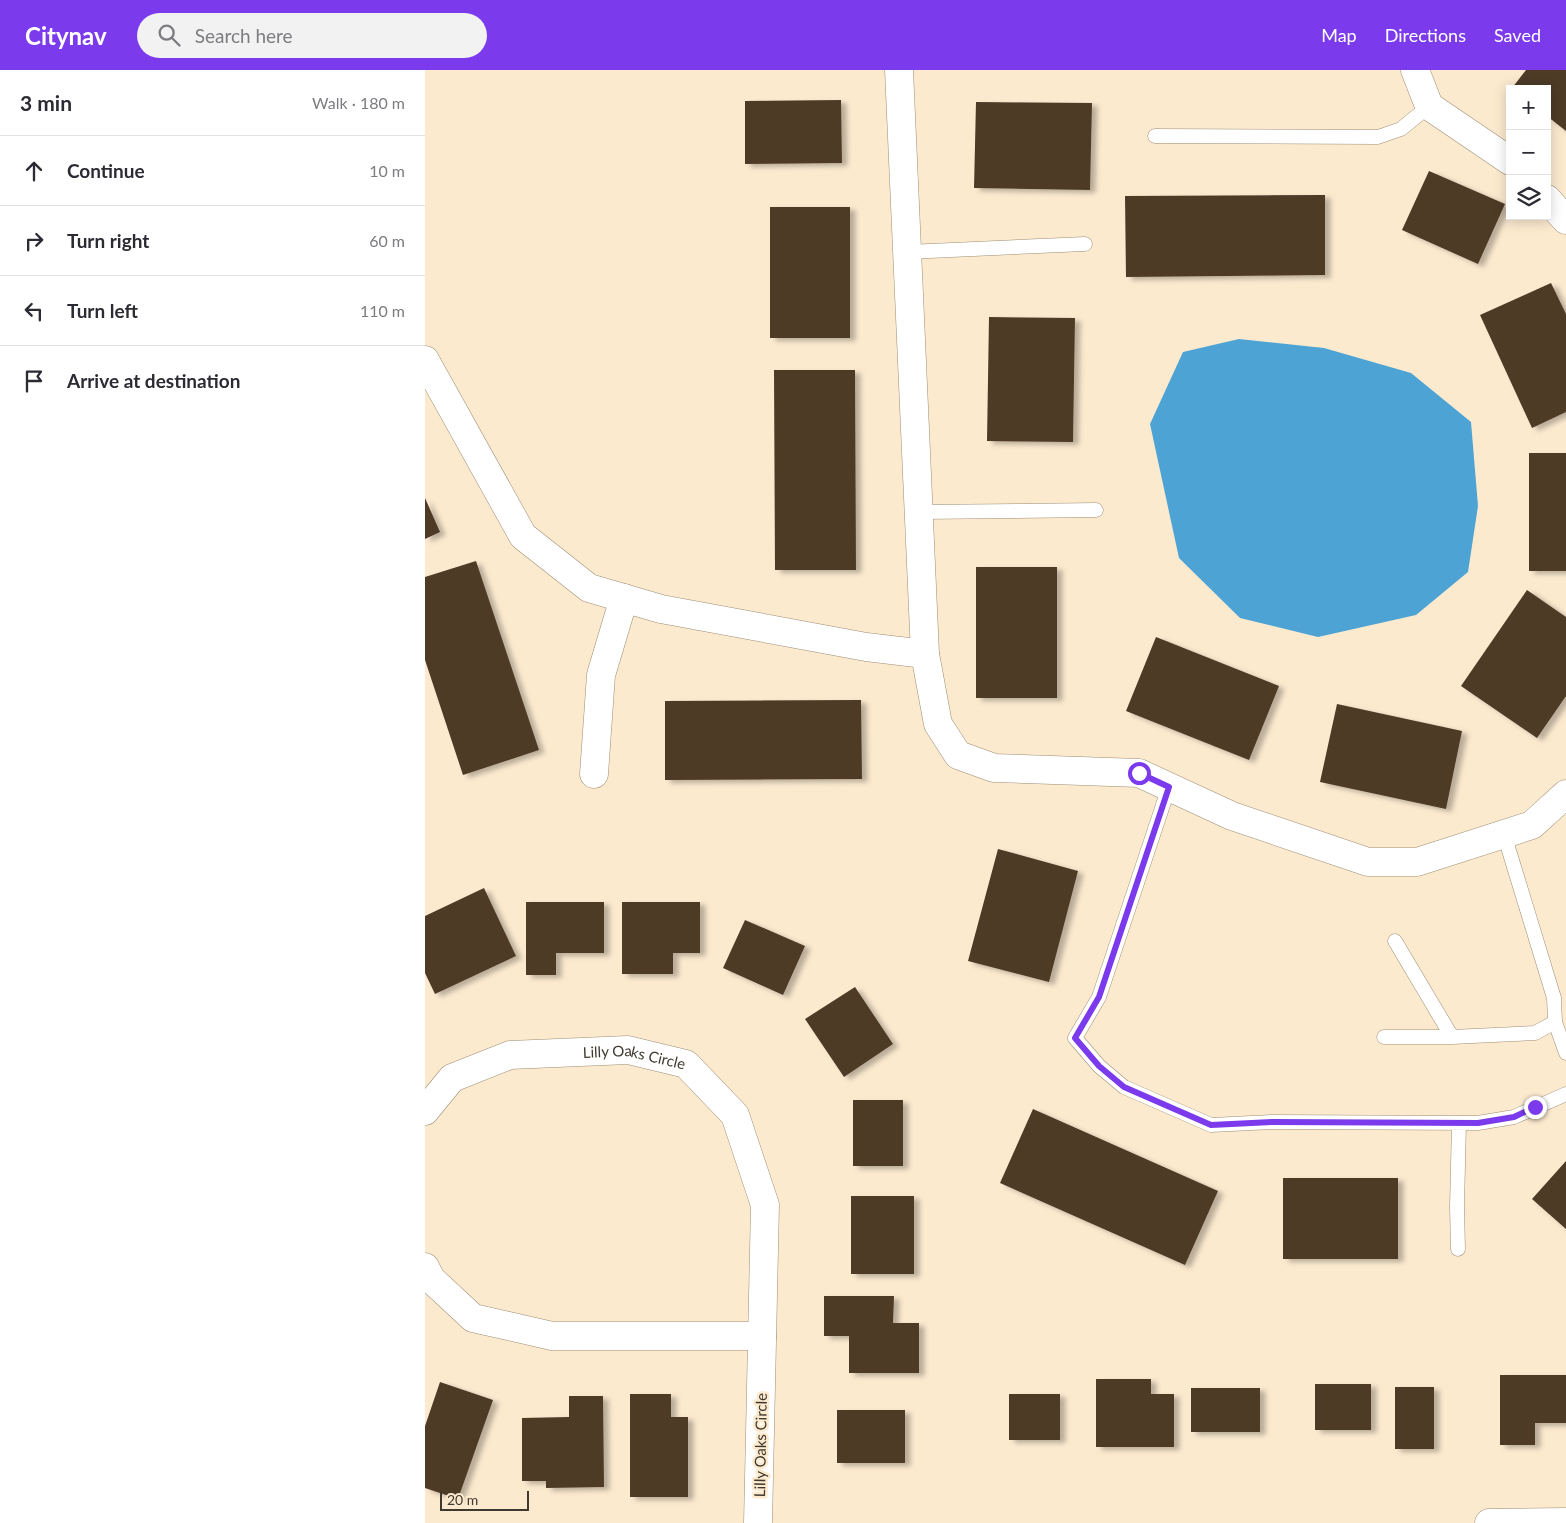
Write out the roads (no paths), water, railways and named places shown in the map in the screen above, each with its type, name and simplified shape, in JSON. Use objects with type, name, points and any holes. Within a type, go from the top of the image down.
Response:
[{"type":"street","points":[[899,70],[925,654],[938,724],[959,754],[994,768],[1139,773],[1232,816],[1368,862],[1417,862],[1531,825],[1566,794]]},
{"type":"street","points":[[1415,70],[1429,106],[1506,158]]},
{"type":"street","points":[[1551,203],[1566,220]]},
{"type":"street","points":[[425,360],[523,536],[589,588],[661,609],[865,647],[925,654]]},
{"type":"street","points":[[594,774],[601,675],[624,598]]},
{"type":"street","name":"Lilly Oaks Circle","points":[[425,1111],[452,1078],[510,1054],[628,1050],[686,1064],[735,1115],[765,1205],[758,1523]]},
{"type":"street","points":[[425,1267],[431,1279],[473,1318],[552,1336],[762,1336]]},
{"type":"street","points":[[1489,1523],[1566,1522]]},
{"type":"lane","points":[[1155,136],[1378,137],[1401,130],[1429,106]]},
{"type":"lane","points":[[907,252],[1085,244]]},
{"type":"lane","points":[[918,512],[1096,510]]},
{"type":"lane","points":[[1169,787],[1099,997],[1075,1038],[1099,1066],[1124,1087],[1211,1125],[1272,1122],[1478,1123],[1514,1117],[1566,1094]]},
{"type":"lane","points":[[1504,834],[1554,998],[1555,1022],[1566,1053]]},
{"type":"lane","points":[[1395,940],[1453,1037]]},
{"type":"lane","points":[[1384,1037],[1453,1037],[1535,1033],[1555,1022]]},
{"type":"lane","points":[[1458,1249],[1459,1123]]},
{"type":"water","points":[[1239,339],[1324,348],[1411,373],[1471,422],[1478,506],[1468,572],[1416,615],[1318,637],[1240,618],[1179,558],[1150,424],[1183,352]]}]
